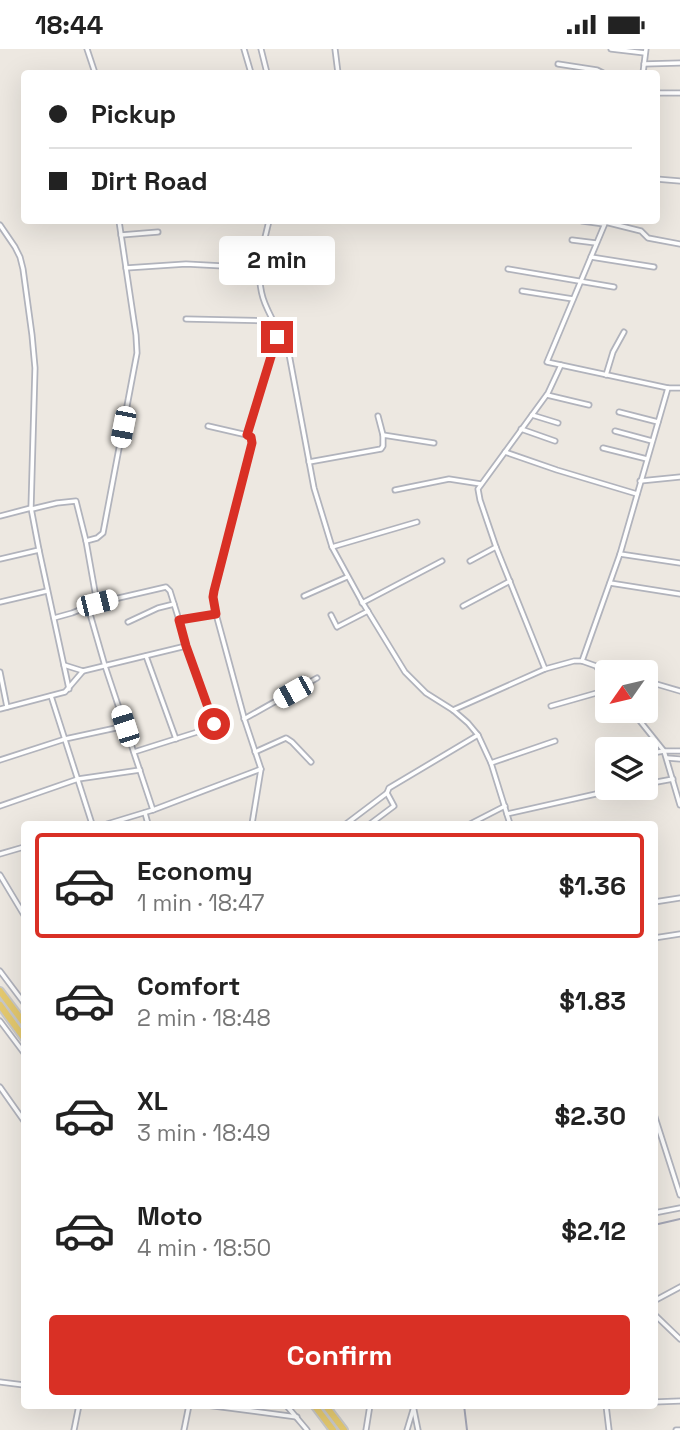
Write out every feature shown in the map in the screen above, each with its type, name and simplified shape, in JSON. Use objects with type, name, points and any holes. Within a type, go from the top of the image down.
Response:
[{"type":"main road","points":[[0,989],[21,1013]]},
{"type":"main road","points":[[0,989],[21,1019]]},
{"type":"main road","points":[[0,1005],[21,1034]]},
{"type":"main road","points":[[317,1409],[333,1430]]},
{"type":"main road","points":[[328,1409],[344,1430]]},
{"type":"street","points":[[87,49],[94,70]]},
{"type":"street","points":[[244,49],[250,70]]},
{"type":"street","points":[[261,49],[266,70]]},
{"type":"street","points":[[335,49],[338,70]]},
{"type":"street","points":[[611,49],[646,51],[643,70]]},
{"type":"street","points":[[644,64],[680,63]]},
{"type":"street","points":[[558,64],[597,70]]},
{"type":"street","points":[[660,93],[680,93]]},
{"type":"street","points":[[660,179],[680,181]]},
{"type":"street","points":[[86,541],[103,533],[136,362],[136,335],[119,224]]},
{"type":"street","points":[[268,224],[260,268],[263,298],[289,354],[319,508],[332,547],[404,672],[426,693],[453,710],[478,734],[491,763],[509,821]]},
{"type":"street","points":[[604,224],[547,362],[668,389],[680,388]]},
{"type":"street","points":[[613,224],[641,231],[648,238],[680,244]]},
{"type":"street","points":[[0,225],[20,257],[32,335],[35,368],[32,509],[38,550],[69,689]]},
{"type":"street","points":[[121,235],[158,232]]},
{"type":"street","points":[[572,240],[596,243]]},
{"type":"street","points":[[591,257],[654,268]]},
{"type":"street","points":[[126,268],[186,264],[260,268]]},
{"type":"street","points":[[508,269],[614,287]]},
{"type":"street","points":[[522,291],[573,299]]},
{"type":"street","points":[[186,319],[275,321]]},
{"type":"street","points":[[606,375],[613,352],[624,332]]},
{"type":"street","points":[[247,435],[277,337]]},
{"type":"street","points":[[545,669],[496,547],[478,489],[546,395],[561,365]]},
{"type":"street","points":[[582,661],[620,554],[668,389]]},
{"type":"street","points":[[546,395],[589,405]]},
{"type":"street","points":[[619,412],[658,422]]},
{"type":"street","points":[[532,415],[558,423]]},
{"type":"street","points":[[309,462],[381,449],[383,435],[378,416]]},
{"type":"street","points":[[208,426],[247,435],[251,437],[252,443],[213,597],[244,719],[261,769],[252,821]]},
{"type":"street","points":[[521,429],[555,441]]},
{"type":"street","points":[[615,431],[652,441]]},
{"type":"street","points":[[383,435],[434,443]]},
{"type":"street","points":[[603,448],[647,459]]},
{"type":"street","points":[[505,451],[637,494]]},
{"type":"street","points":[[640,481],[680,477]]},
{"type":"street","points":[[395,490],[449,479],[481,484]]},
{"type":"street","points":[[0,516],[75,500],[78,503],[97,603]]},
{"type":"street","points":[[332,547],[417,522]]},
{"type":"street","points":[[470,561],[496,547]]},
{"type":"street","points":[[0,559],[38,550]]},
{"type":"street","points":[[620,554],[680,563]]},
{"type":"street","points":[[362,603],[442,561]]},
{"type":"street","points":[[304,596],[348,577]]},
{"type":"street","points":[[463,606],[510,581]]},
{"type":"street","points":[[610,583],[680,594]]},
{"type":"street","points":[[54,618],[97,603],[166,587],[170,590],[186,646],[214,725],[134,752]]},
{"type":"street","points":[[0,602],[47,591]]},
{"type":"street","points":[[128,622],[158,608],[174,604]]},
{"type":"street","points":[[88,607],[153,810]]},
{"type":"street","points":[[331,615],[337,627],[368,611]]},
{"type":"street","points":[[179,620],[216,614]]},
{"type":"street","points":[[64,665],[83,671],[186,646]]},
{"type":"street","points":[[146,656],[176,739]]},
{"type":"street","points":[[453,710],[559,664],[582,661],[595,666]]},
{"type":"street","points":[[0,709],[65,692],[83,671]]},
{"type":"street","points":[[0,672],[7,707]]},
{"type":"street","points":[[244,719],[317,678]]},
{"type":"street","points":[[658,685],[680,691]]},
{"type":"street","points":[[551,706],[595,693]]},
{"type":"street","points":[[51,696],[91,821]]},
{"type":"street","points":[[642,723],[664,751],[680,805]]},
{"type":"street","points":[[0,760],[65,739],[125,726]]},
{"type":"street","points":[[350,821],[387,793],[393,785],[478,734]]},
{"type":"street","points":[[255,752],[286,738],[311,762]]},
{"type":"street","points":[[491,763],[555,741]]},
{"type":"street","points":[[658,752],[680,751]]},
{"type":"street","points":[[667,758],[680,759]]},
{"type":"street","points":[[117,821],[261,769]]},
{"type":"street","points":[[0,806],[78,779],[140,771]]},
{"type":"street","points":[[658,783],[673,781],[680,784]]},
{"type":"street","points":[[374,821],[394,806],[387,793]]},
{"type":"street","points":[[507,814],[595,794]]},
{"type":"street","points":[[476,821],[505,806]]},
{"type":"street","points":[[145,813],[147,821]]},
{"type":"street","points":[[0,854],[21,849]]},
{"type":"street","points":[[0,875],[21,910]]},
{"type":"street","points":[[658,901],[680,898]]},
{"type":"street","points":[[658,937],[680,934]]},
{"type":"street","points":[[0,971],[21,999]]},
{"type":"street","points":[[0,1021],[21,1049]]},
{"type":"street","points":[[0,1087],[21,1117]]},
{"type":"street","points":[[658,1126],[680,1195]]},
{"type":"street","points":[[658,1212],[680,1208]]},
{"type":"street","points":[[658,1299],[680,1287]]},
{"type":"street","points":[[658,1318],[680,1339]]},
{"type":"street","points":[[0,1382],[21,1385]]},
{"type":"street","points":[[658,1402],[680,1401]]},
{"type":"street","points":[[74,1430],[78,1409]]},
{"type":"street","points":[[184,1430],[188,1409]]},
{"type":"street","points":[[236,1409],[297,1417]]},
{"type":"street","points":[[290,1409],[307,1430]]},
{"type":"street","points":[[366,1430],[369,1409]]},
{"type":"street","points":[[407,1430],[412,1409]]},
{"type":"street","points":[[413,1409],[418,1430]]},
{"type":"street","points":[[606,1409],[609,1430]]},
{"type":"railway","points":[[658,1224],[680,1219]]},
{"type":"railway","points":[[464,1409],[467,1430]]},
{"type":"route","points":[[214,724],[179,620],[216,614],[214,591],[252,443],[251,437],[247,435],[277,337]]}]
